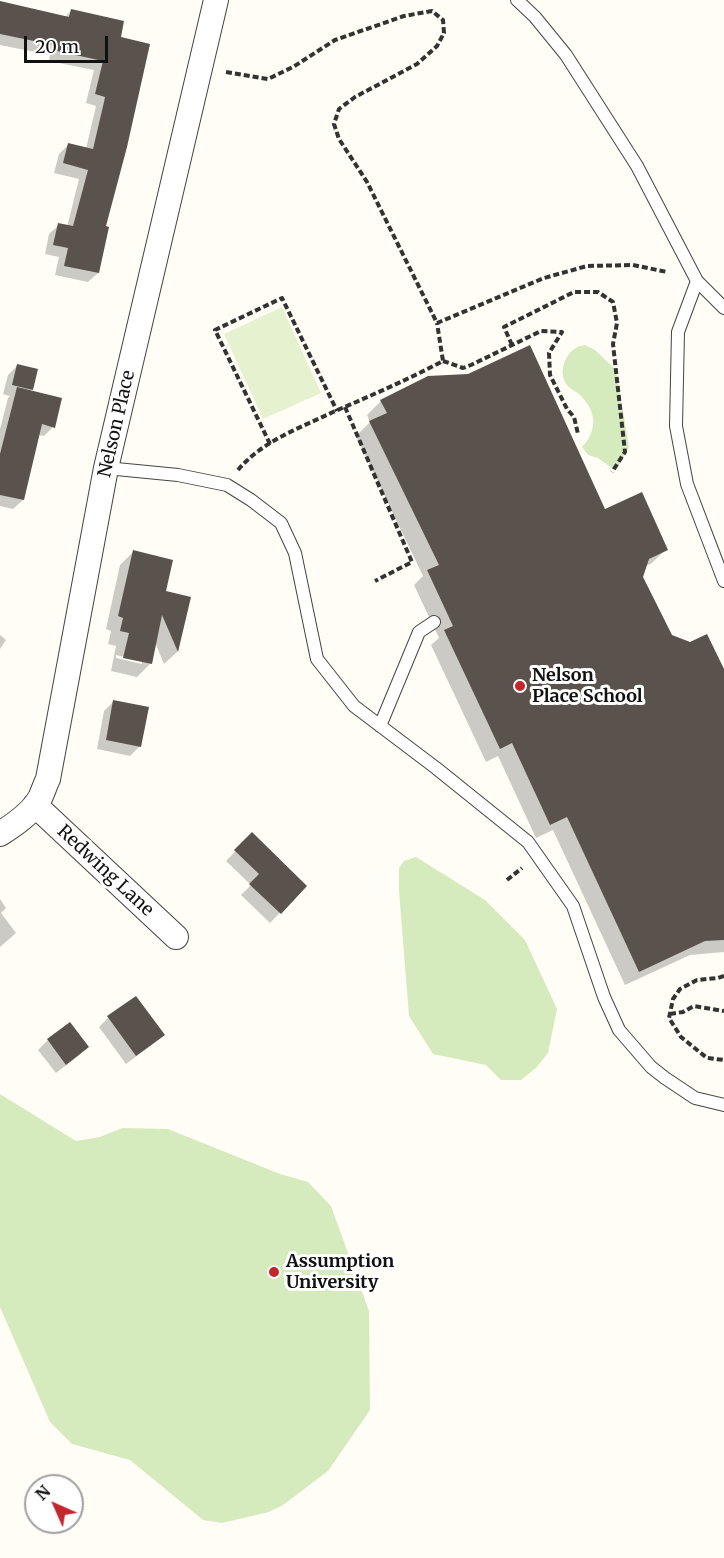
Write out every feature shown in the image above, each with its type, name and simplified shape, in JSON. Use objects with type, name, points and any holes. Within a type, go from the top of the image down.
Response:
[{"type":"street","name":"Nelson Place","points":[[0,834],[20,820],[35,805],[48,779],[106,468],[216,0]]},
{"type":"street","name":"Redwing Lane","points":[[35,805],[176,937]]},
{"type":"lane","points":[[517,0],[535,17],[566,55],[631,156],[697,281],[724,308]]},
{"type":"lane","points":[[697,281],[678,332],[676,426],[687,484],[724,582]]},
{"type":"lane","points":[[106,468],[178,475],[226,485],[251,500],[281,523],[295,553],[317,659],[354,706],[528,842],[573,906],[604,997],[620,1030],[651,1067],[665,1078],[695,1098],[724,1105]]},
{"type":"lane","points":[[380,726],[419,632],[434,622]]},
{"type":"path","points":[[217,71],[268,79],[293,67],[335,40],[404,16],[432,11],[443,20],[444,33],[437,46],[417,64],[355,97],[339,109],[334,124],[339,139],[367,182],[437,323],[443,361]]},
{"type":"path","points":[[437,323],[544,278],[587,266],[633,265],[667,272]]},
{"type":"path","points":[[512,345],[504,327],[574,292],[598,292],[613,302],[617,323],[613,344],[625,452],[612,471]]},
{"type":"path","points":[[270,444],[215,330],[282,298],[337,411]]},
{"type":"path","points":[[226,485],[249,458],[287,433],[443,361],[463,368],[541,332],[562,332],[549,353],[550,375],[567,409],[574,417],[578,434]]},
{"type":"path","points":[[345,407],[412,562],[375,581]]},
{"type":"path","points":[[507,880],[525,866]]},
{"type":"path","points":[[724,976],[697,980],[680,989],[673,999],[669,1018],[681,1037],[707,1058],[724,1060]]},
{"type":"path","points":[[670,1014],[683,1012],[694,1006],[724,1011]]},
{"type":"green space","points":[[282,307],[321,393],[263,419],[224,334]]},
{"type":"green space","points":[[585,345],[595,350],[616,370],[629,447],[616,471],[598,458],[588,455],[582,447],[593,428],[593,416],[587,403],[564,381],[563,370],[568,355],[577,347]]},
{"type":"green space","points":[[416,857],[485,900],[525,940],[557,1009],[548,1053],[536,1068],[521,1080],[501,1080],[486,1065],[433,1054],[409,1016],[399,868],[404,861]]},
{"type":"green space","points":[[0,1094],[76,1141],[100,1137],[122,1128],[168,1129],[280,1174],[308,1182],[331,1206],[369,1311],[370,1410],[328,1471],[283,1505],[269,1512],[222,1523],[203,1520],[130,1460],[72,1444],[50,1422],[0,1307]]},
{"type":"building","points":[[0,1],[69,17],[71,9],[124,21],[121,37],[150,44],[127,147],[106,226],[109,227],[99,273],[64,266],[68,248],[53,245],[58,223],[73,226],[88,170],[63,163],[68,143],[93,149],[105,97],[95,94],[103,61],[57,51],[58,46],[0,34]]},
{"type":"building","points":[[530,345],[605,509],[642,492],[668,550],[649,559],[643,577],[672,635],[690,642],[707,634],[724,669],[724,940],[705,941],[639,972],[567,817],[550,825],[512,743],[500,749],[444,630],[453,626],[427,570],[439,565],[369,421],[387,413],[380,400],[428,376],[468,374]]},
{"type":"building","points":[[17,364],[38,369],[33,390],[12,385]]},
{"type":"building","points":[[17,387],[62,398],[55,428],[42,424],[24,500],[0,495],[0,454]]},
{"type":"building","points":[[133,550],[173,560],[166,591],[191,597],[178,652],[162,615],[152,664],[123,658],[129,633],[120,631],[123,618],[118,616]]},
{"type":"building","points":[[113,700],[149,707],[141,747],[106,740]]},
{"type":"building","points":[[252,832],[307,886],[281,914],[249,884],[259,874],[234,850]]},
{"type":"building","points":[[136,996],[165,1035],[136,1056],[107,1016]]},
{"type":"building","points":[[70,1022],[89,1047],[66,1065],[47,1039]]},
{"type":"place","name":"Nelson Place School","points":[[520,686]]},
{"type":"place","name":"Assumption University","points":[[274,1272]]}]
